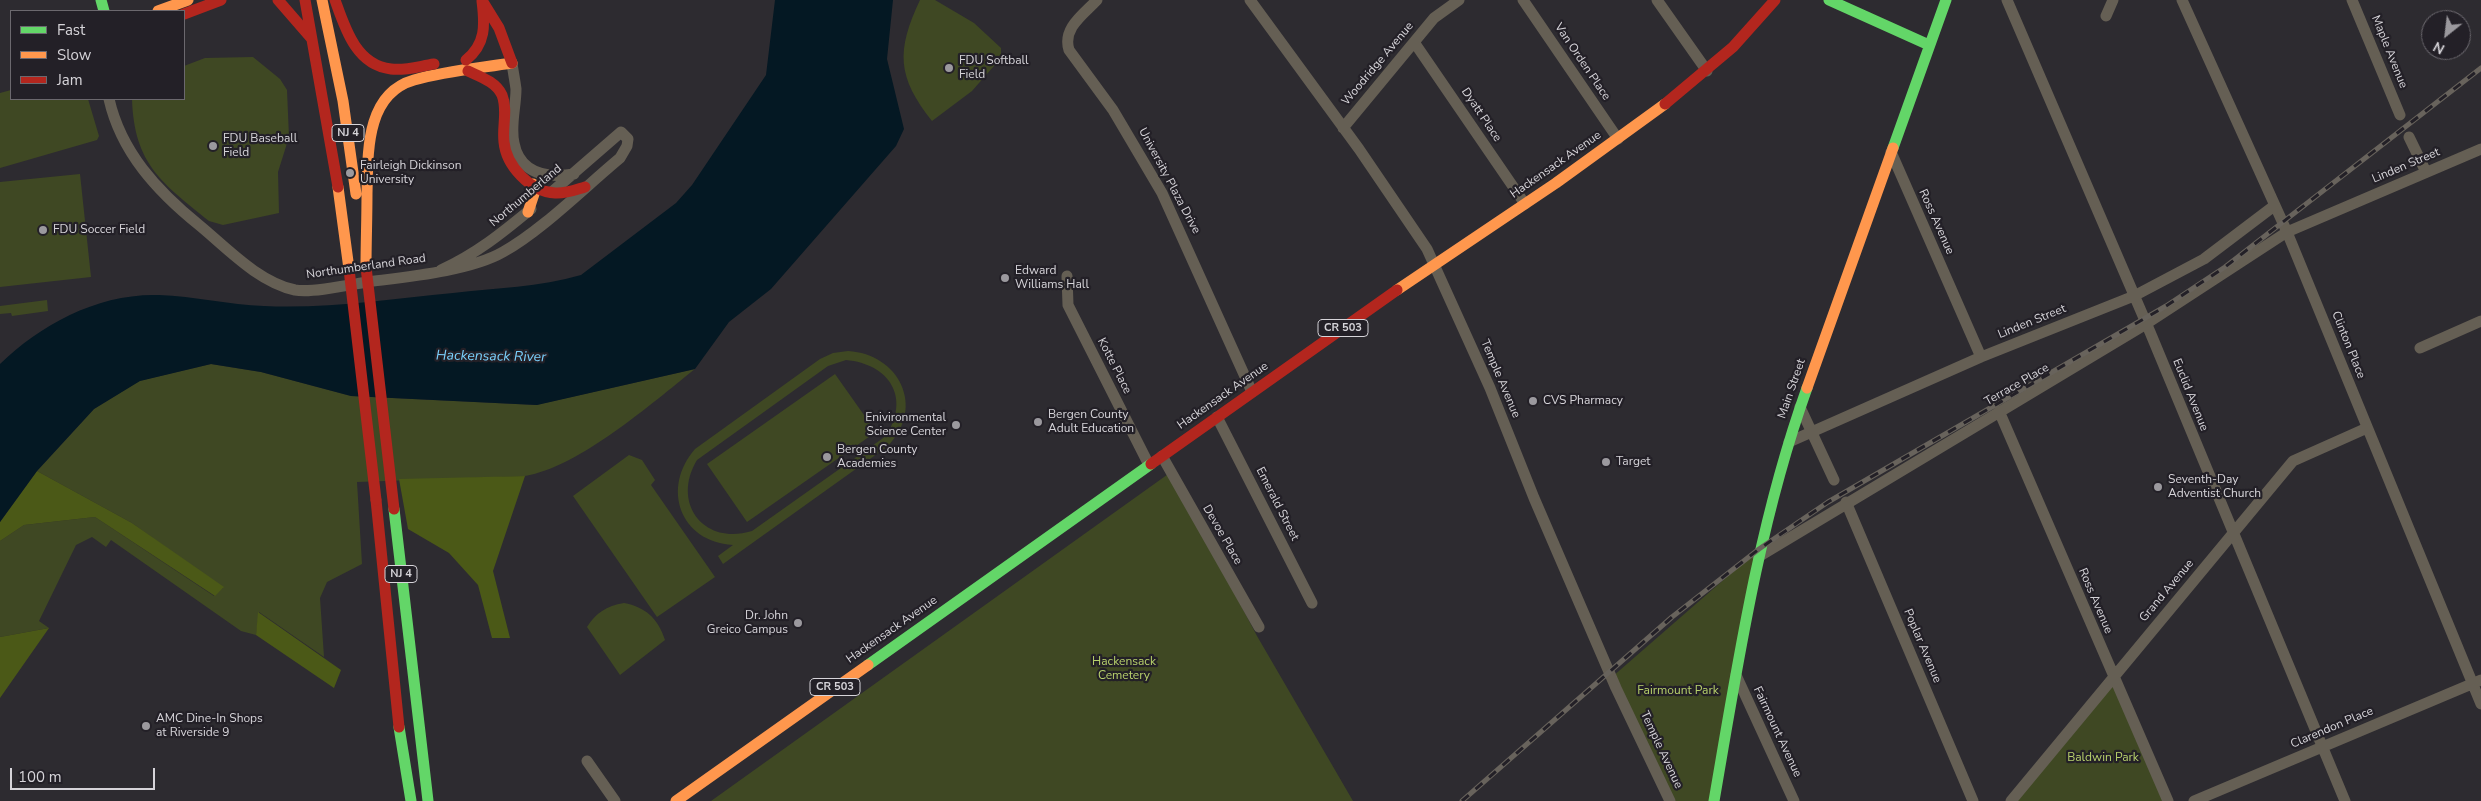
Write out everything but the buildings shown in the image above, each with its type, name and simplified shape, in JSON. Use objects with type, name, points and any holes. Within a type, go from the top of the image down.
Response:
[{"type":"main road","points":[[161,10],[188,0]]},
{"type":"main road","points":[[185,14],[221,0]]},
{"type":"main road","points":[[278,0],[314,42]]},
{"type":"main road","name":"NJ 4","points":[[305,0],[334,161],[376,500],[400,733],[411,801]]},
{"type":"main road","name":"NJ 4","points":[[322,0],[343,101],[366,267],[428,801]]},
{"type":"main road","points":[[335,0],[348,35],[357,51],[374,63],[390,69],[466,60],[511,58]]},
{"type":"main road","points":[[466,60],[475,54],[481,45],[485,28],[482,0]]},
{"type":"main road","points":[[482,0],[499,28],[511,58]]},
{"type":"main road","name":"Hackensack Avenue","points":[[676,801],[1434,264],[1525,204],[1618,139],[1707,71],[1733,47],[1775,0]]},
{"type":"main road","points":[[1829,0],[1852,12],[1929,45]]},
{"type":"main road","name":"Main Street","points":[[1714,801],[1735,674],[1758,556],[1789,442],[1946,0]]},
{"type":"main road","points":[[366,267],[367,148],[374,118],[397,86],[413,80],[468,71],[511,58]]},
{"type":"main road","points":[[468,71],[484,78],[498,89],[505,111],[504,148],[522,176],[532,184],[551,193],[568,193],[584,187]]},
{"type":"main road","points":[[528,212],[532,203],[532,184]]},
{"type":"main road","points":[[400,733],[394,744],[400,801]]},
{"type":"main road","points":[[424,767],[434,801]]},
{"type":"street","name":"University Plaza Drive","points":[[1097,0],[1069,30],[1066,40],[1069,50],[1113,110],[1162,193],[1252,392]]},
{"type":"street","name":"Temple Avenue","points":[[1250,0],[1343,128],[1427,249],[1490,388],[1534,498],[1616,688],[1670,801]]},
{"type":"street","name":"Woodridge Avenue","points":[[1343,128],[1434,18],[1459,0]]},
{"type":"street","name":"Van Orden Place","points":[[1523,0],[1618,139]]},
{"type":"street","points":[[1657,0],[1707,71]]},
{"type":"street","name":"Euclid Avenue","points":[[2007,0],[2146,324],[2345,801]]},
{"type":"street","points":[[2106,16],[2113,0]]},
{"type":"street","name":"Clinton Place","points":[[2182,0],[2287,232],[2367,428],[2477,682],[2481,704]]},
{"type":"street","name":"Maple Avenue","points":[[2352,0],[2400,115]]},
{"type":"street","name":"Dyatt Place","points":[[1414,42],[1525,204]]},
{"type":"street","points":[[511,58],[516,88],[514,143],[517,153],[535,173],[545,176],[574,174]]},
{"type":"street","name":"Northumberland Road","points":[[109,100],[115,121],[126,144],[137,163],[153,183],[188,216],[265,277],[296,290],[382,280],[442,270],[476,263],[502,252],[536,228],[620,158],[628,146],[628,139],[621,132]]},
{"type":"street","name":"Northumberland","points":[[442,270],[466,259],[490,244],[621,132]]},
{"type":"street","points":[[2410,137],[2426,172]]},
{"type":"street","name":"Linden Street","points":[[2287,232],[2481,150]]},
{"type":"street","name":"Ross Avenue","points":[[1891,152],[1981,357]]},
{"type":"street","name":"Linden Street","points":[[1789,442],[1981,357],[2134,296],[2204,259],[2274,206]]},
{"type":"street","name":"Terrace Place","points":[[1758,556],[2146,324],[2287,232]]},
{"type":"street","name":"Kotte Place","points":[[1067,276],[1068,305],[1148,465]]},
{"type":"street","points":[[2420,348],[2481,321]]},
{"type":"street","points":[[1800,407],[1834,480]]},
{"type":"street","name":"Ross Avenue","points":[[1999,411],[2113,678],[2168,801]]},
{"type":"street","name":"Emerald Street","points":[[1217,417],[1312,603]]},
{"type":"street","name":"Grand Avenue","points":[[2011,801],[2293,461],[2367,428]]},
{"type":"street","name":"Devoe Place","points":[[1162,456],[1258,627]]},
{"type":"street","name":"Poplar Avenue","points":[[1846,502],[1973,801]]},
{"type":"street","name":"Fairmount Avenue","points":[[1735,674],[1794,801]]},
{"type":"street","name":"Clarendon Place","points":[[2194,801],[2477,682]]},
{"type":"street","points":[[587,761],[615,801]]},
{"type":"green space","name":"FDU Softball Field","points":[[920,0],[935,0],[974,23],[1001,48],[1001,58],[972,91],[932,121],[912,91],[906,77],[904,63],[907,34]]},
{"type":"green space","name":"FDU Baseball Field","points":[[253,57],[280,79],[287,90],[289,137],[278,172],[279,213],[223,225],[209,221],[165,183],[145,156],[138,140],[132,100],[185,100],[185,66],[205,58]]},
{"type":"green space","points":[[10,90],[10,100],[88,100],[99,136],[97,140],[0,168],[0,93]]},
{"type":"green space","name":"FDU Soccer Field","points":[[80,174],[91,277],[0,287],[0,182]]},
{"type":"green space","points":[[47,300],[48,311],[12,316],[11,313],[0,314],[0,306]]},
{"type":"green space","points":[[848,351],[866,354],[881,362],[893,372],[901,385],[905,400],[905,415],[899,431],[888,446],[723,564],[718,556],[733,545],[715,542],[700,534],[689,524],[681,510],[678,496],[679,480],[685,464],[695,449],[820,359],[833,353]],"holes":[[[846,360],[874,368],[884,376],[892,385],[896,396],[893,422],[886,436],[752,531],[735,534],[720,532],[707,526],[697,517],[690,505],[688,491],[690,476],[697,460],[828,366]]]},
{"type":"green space","points":[[211,364],[261,372],[351,396],[536,405],[695,369],[614,432],[568,460],[546,470],[525,476],[357,482],[362,564],[327,582],[320,598],[324,657],[259,612],[256,635],[241,631],[111,540],[106,547],[92,537],[76,545],[39,621],[49,628],[0,637],[0,541],[24,525],[95,517],[214,596],[223,588],[132,523],[37,471],[94,409],[139,381]]},
{"type":"green space","points":[[835,374],[876,432],[747,522],[707,464]]},
{"type":"green space","points":[[629,455],[642,460],[655,480],[651,485],[715,577],[657,617],[573,496]]},
{"type":"green space","points":[[37,471],[132,523],[224,587],[215,596],[95,517],[24,525],[0,541],[0,522]]},
{"type":"green space","name":"Hackensack Cemetery","points":[[1171,472],[1257,636],[1353,801],[711,801]]},
{"type":"green space","points":[[525,476],[493,571],[510,638],[492,638],[478,585],[449,553],[408,529],[399,479]]},
{"type":"green space","name":"Fairmount Park","points":[[1759,549],[1714,801],[1670,801],[1612,677]]},
{"type":"green space","points":[[624,603],[638,607],[650,615],[659,626],[665,640],[620,675],[587,627],[602,611]]},
{"type":"green space","points":[[258,612],[341,670],[334,688],[256,635]]},
{"type":"green space","points":[[49,628],[0,698],[0,637]]},
{"type":"green space","name":"Baldwin Park","points":[[2113,678],[2172,801],[2011,801]]},
{"type":"water","name":"Hackensack River","points":[[775,0],[893,0],[887,59],[904,129],[896,146],[771,289],[729,322],[695,369],[537,405],[351,396],[261,372],[211,364],[140,381],[94,409],[37,471],[0,522],[0,364],[34,336],[72,314],[93,305],[137,296],[172,296],[251,305],[311,306],[517,287],[581,275],[676,203],[692,185],[766,75]]},
{"type":"railway","points":[[1462,801],[1672,617],[1759,549],[1828,502],[2166,306],[2225,267],[2481,68]]},
{"type":"traffic: fast","points":[[101,0],[104,10]]},
{"type":"traffic: fast","points":[[1829,0],[1929,45]]},
{"type":"traffic: fast","points":[[1893,148],[1946,0]]},
{"type":"traffic: fast","points":[[1714,801],[1741,645],[1763,541],[1790,439],[1807,388]]},
{"type":"traffic: fast","points":[[868,665],[1151,464]]},
{"type":"traffic: fast","points":[[394,509],[428,801]]},
{"type":"traffic: fast","points":[[399,727],[411,801]]},
{"type":"traffic: slow","points":[[161,10],[188,0]]},
{"type":"traffic: slow","points":[[322,0],[343,101],[356,194]]},
{"type":"traffic: slow","points":[[366,267],[369,144],[372,127],[386,98],[398,87],[414,80],[450,72],[512,63]]},
{"type":"traffic: slow","points":[[1397,290],[1556,183],[1665,104]]},
{"type":"traffic: slow","points":[[1807,388],[1893,148]]},
{"type":"traffic: slow","points":[[528,212],[534,194],[533,184]]},
{"type":"traffic: slow","points":[[338,187],[349,269]]},
{"type":"traffic: slow","points":[[676,801],[868,665]]},
{"type":"traffic: jam","points":[[185,14],[221,0]]},
{"type":"traffic: jam","points":[[278,0],[311,38]]},
{"type":"traffic: jam","points":[[305,0],[338,187]]},
{"type":"traffic: jam","points":[[335,0],[354,44],[369,60],[379,66],[391,69],[407,69],[434,64]]},
{"type":"traffic: jam","points":[[1665,104],[1733,47],[1775,0]]},
{"type":"traffic: jam","points":[[466,60],[473,54],[483,34],[482,1]]},
{"type":"traffic: jam","points":[[483,2],[499,28],[512,63]]},
{"type":"traffic: jam","points":[[468,71],[492,83],[502,95],[505,106],[504,142],[506,151],[509,160],[521,176],[537,188],[555,193],[570,192],[585,187]]},
{"type":"traffic: jam","points":[[366,267],[394,509]]},
{"type":"traffic: jam","points":[[349,269],[376,500]]},
{"type":"traffic: jam","points":[[1151,464],[1397,290]]},
{"type":"traffic: jam","points":[[376,500],[399,727]]},
{"type":"place","name":"FDU Softball Field","points":[[949,68]]},
{"type":"place","name":"FDU Baseball Field","points":[[213,146]]},
{"type":"place","name":"Fairleigh Dickinson University","points":[[350,173]]},
{"type":"place","name":"FDU Soccer Field","points":[[43,230]]},
{"type":"place","name":"Edward Williams Hall","points":[[1005,278]]},
{"type":"place","name":"CVS Pharmacy","points":[[1533,401]]},
{"type":"place","name":"Bergen County Adult Education","points":[[1038,422]]},
{"type":"place","name":"Enivironmental Science Center","points":[[956,425]]},
{"type":"place","name":"Bergen County Academies","points":[[827,457]]},
{"type":"place","name":"Target","points":[[1606,462]]},
{"type":"place","name":"Seventh-Day Adventist Church","points":[[2158,487]]},
{"type":"place","name":"Dr. John Greico Campus","points":[[798,623]]},
{"type":"place","name":"AMC Dine-In Shops at Riverside 9","points":[[146,726]]}]
